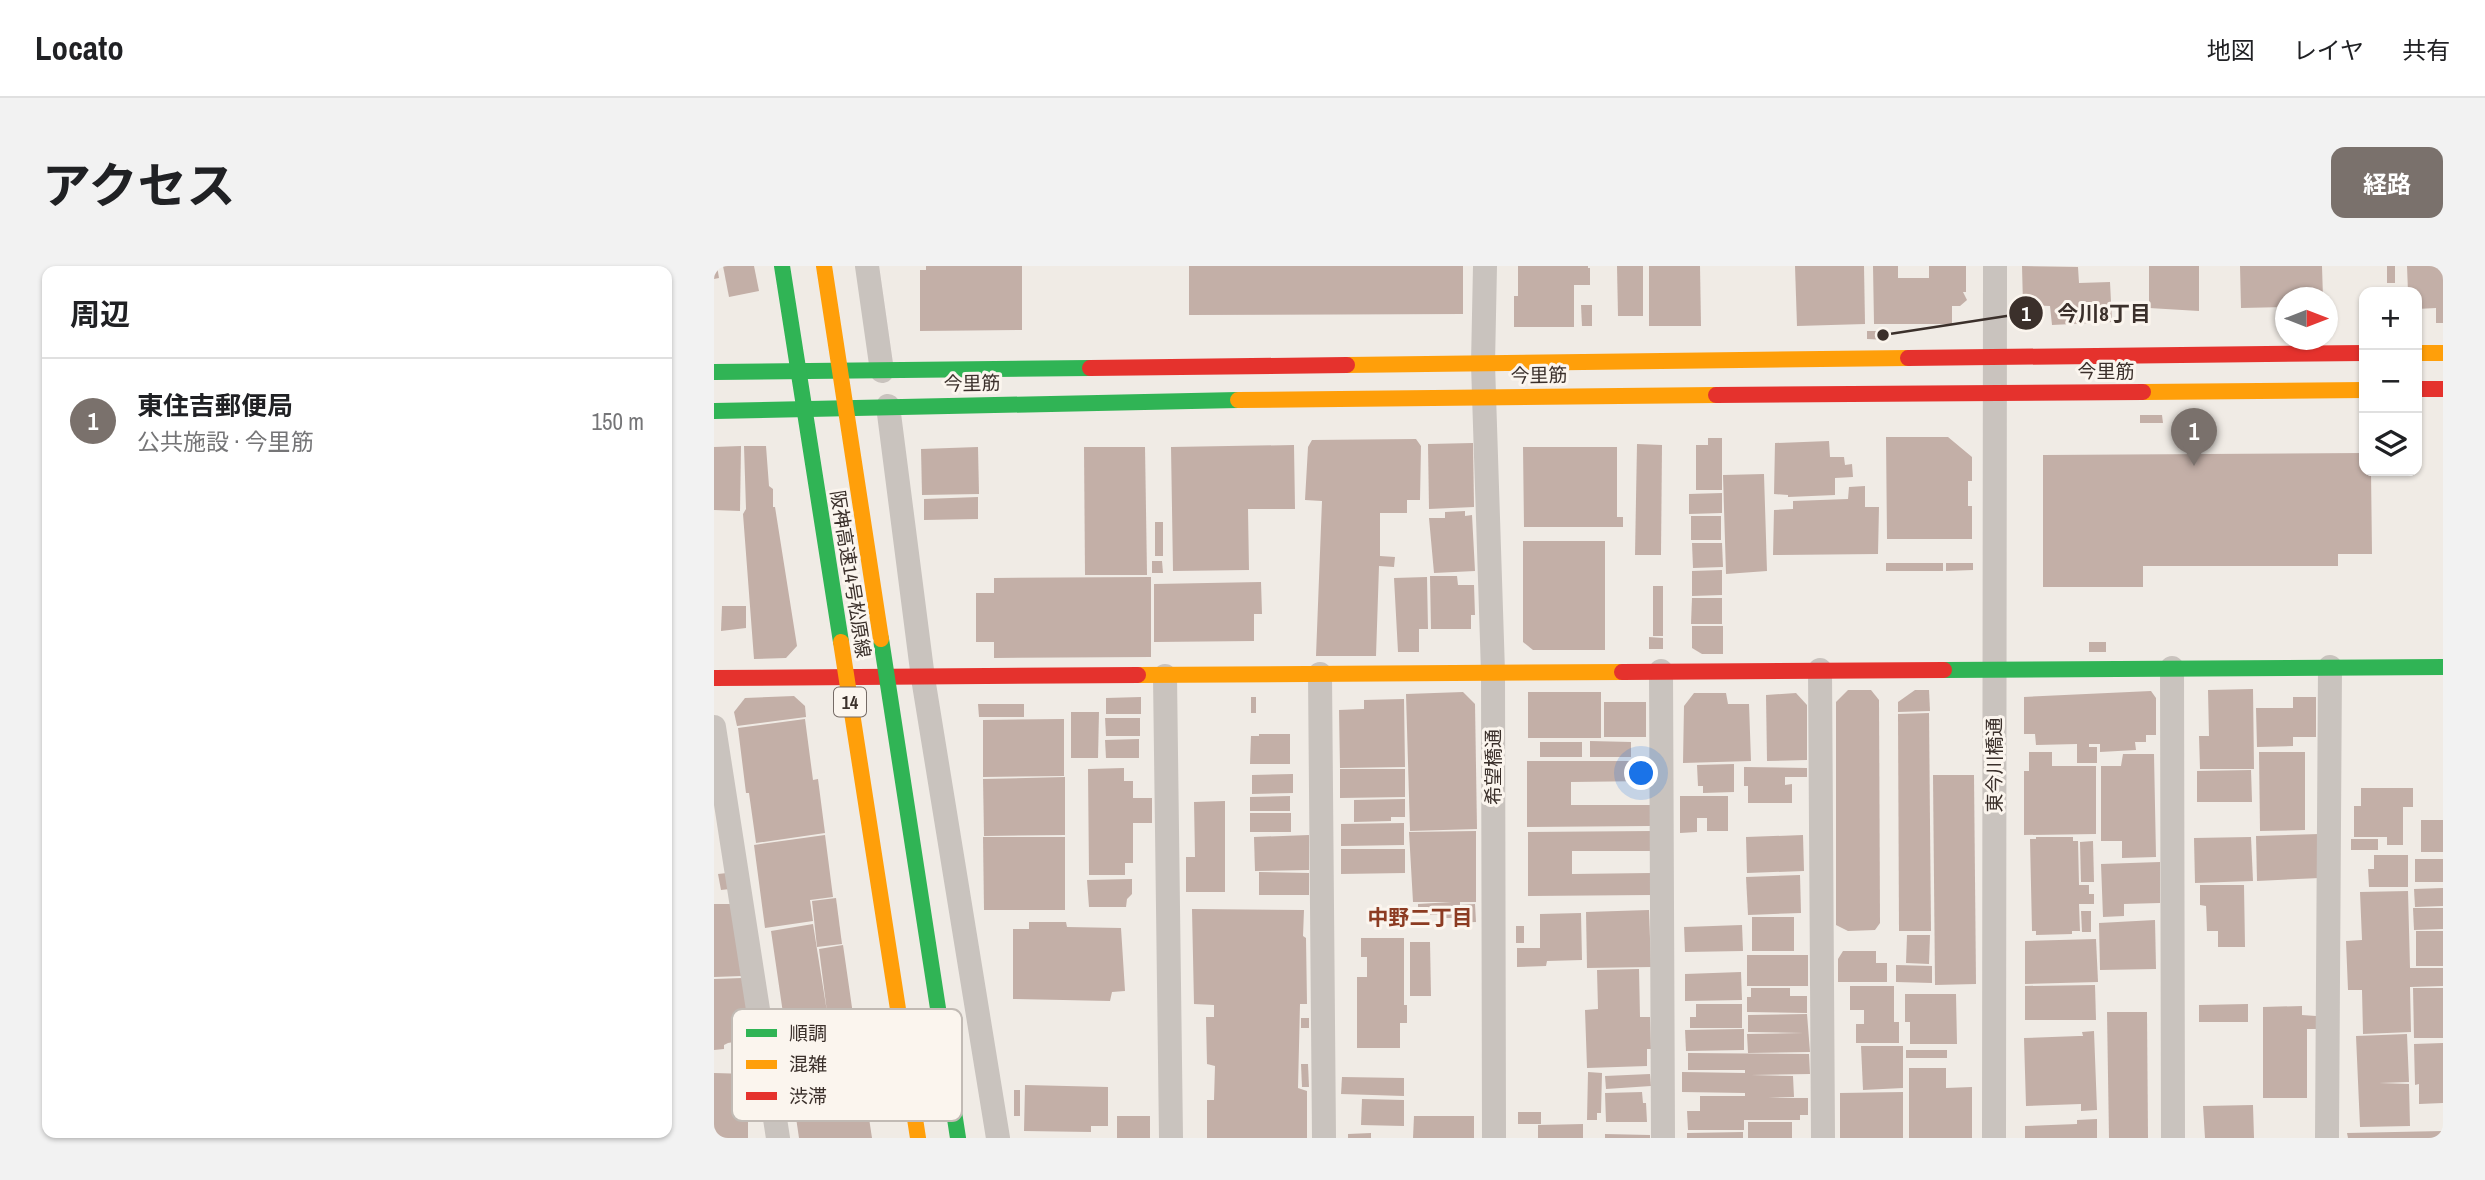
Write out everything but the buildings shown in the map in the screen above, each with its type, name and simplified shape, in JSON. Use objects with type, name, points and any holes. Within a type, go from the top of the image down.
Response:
[{"type":"main road","name":"阪神高速14号松原線","points":[[782,266],[898,1009]]},
{"type":"main road","name":"阪神高速14号松原線","points":[[824,266],[938,1009]]},
{"type":"main road","name":"今里筋","points":[[714,372],[2359,353]]},
{"type":"main road","points":[[2422,353],[2443,353]]},
{"type":"main road","points":[[2422,389],[2443,389]]},
{"type":"main road","name":"今里筋","points":[[714,411],[1485,396],[2359,390]]},
{"type":"main road","points":[[787,409],[790,428]]},
{"type":"main road","points":[[808,533],[886,1009]]},
{"type":"main road","points":[[714,678],[2443,667]]},
{"type":"street","points":[[867,266],[882,371]]},
{"type":"street","points":[[1483,363],[1485,266]]},
{"type":"street","points":[[1995,266],[1996,357]]},
{"type":"street","name":"東今川橋通","points":[[1994,1138],[1996,357]]},
{"type":"street","name":"希望橋通","points":[[1483,363],[1493,672],[1494,1138]]},
{"type":"street","points":[[888,406],[923,678],[998,1138]]},
{"type":"street","points":[[2327,1138],[2330,667]]},
{"type":"street","points":[[2172,668],[2173,1138]]},
{"type":"street","points":[[1820,670],[1823,1138]]},
{"type":"street","points":[[1661,671],[1663,1138]]},
{"type":"street","points":[[1320,674],[1324,1138]]},
{"type":"street","points":[[1165,676],[1171,1138]]},
{"type":"street","points":[[714,727],[758,1009]]},
{"type":"traffic: fast","points":[[782,266],[841,642]]},
{"type":"traffic: fast","points":[[714,372],[1090,368]]},
{"type":"traffic: fast","points":[[714,411],[1238,400]]},
{"type":"traffic: fast","points":[[881,639],[938,1009]]},
{"type":"traffic: fast","points":[[1944,670],[2443,667]]},
{"type":"traffic: fast","points":[[955,1121],[958,1138]]},
{"type":"traffic: slow","points":[[824,266],[881,639]]},
{"type":"traffic: slow","points":[[2422,353],[2443,353]]},
{"type":"traffic: slow","points":[[1347,365],[1908,358]]},
{"type":"traffic: slow","points":[[2143,392],[2359,390]]},
{"type":"traffic: slow","points":[[1238,400],[1716,395]]},
{"type":"traffic: slow","points":[[841,642],[898,1009]]},
{"type":"traffic: slow","points":[[1138,675],[1622,672]]},
{"type":"traffic: slow","points":[[915,1121],[918,1138]]},
{"type":"traffic: jam","points":[[1908,358],[2359,353]]},
{"type":"traffic: jam","points":[[1090,368],[1347,365]]},
{"type":"traffic: jam","points":[[2422,389],[2443,389]]},
{"type":"traffic: jam","points":[[1716,395],[2143,392]]},
{"type":"traffic: jam","points":[[1622,672],[1944,670]]},
{"type":"traffic: jam","points":[[714,678],[1138,675]]},
{"type":"place","name":"今川8丁目","points":[[1883,335]]},
{"type":"place","name":"東住吉郵便局","points":[[2194,466]]},
{"type":"district","name":"中野二丁目","points":[[1420,917]]}]
